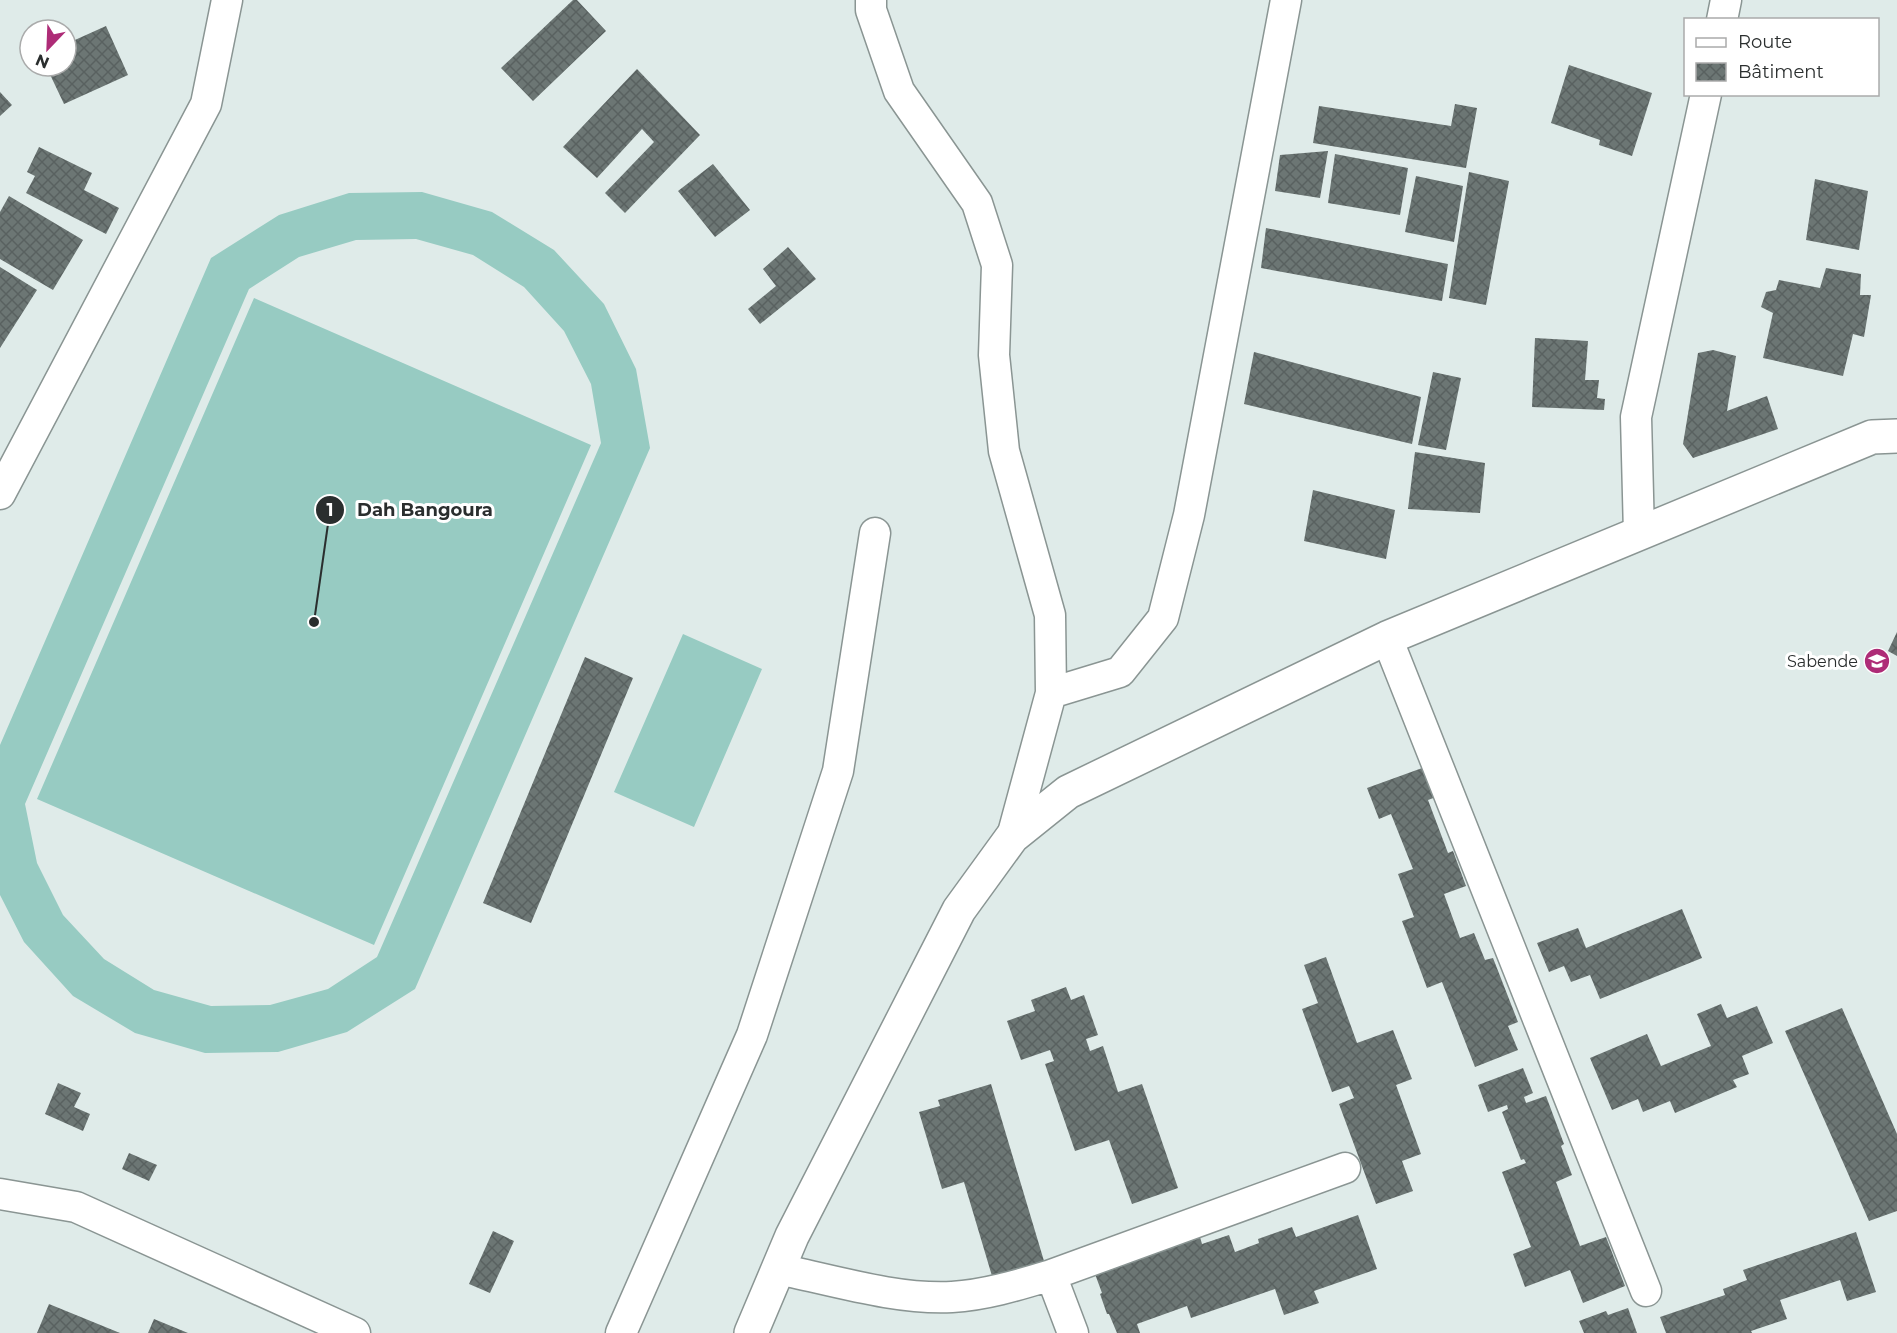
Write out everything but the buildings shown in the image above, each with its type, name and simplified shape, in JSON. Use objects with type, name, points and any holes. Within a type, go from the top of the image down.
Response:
[{"type":"main road","points":[[751,1333],[792,1236],[959,910],[1012,837],[1068,792],[1387,638],[1872,437],[1897,436]]},
{"type":"street","points":[[0,494],[206,104],[227,0]]},
{"type":"street","points":[[871,0],[871,10],[899,91],[977,203],[997,265],[994,355],[1004,451],[1050,615],[1051,693],[1012,837]]},
{"type":"street","points":[[1051,693],[1120,672],[1163,618],[1189,515],[1286,0]]},
{"type":"street","points":[[1722,18],[1726,0]]},
{"type":"street","points":[[1639,534],[1636,417],[1706,96]]},
{"type":"street","points":[[621,1333],[752,1035],[838,771],[875,533]]},
{"type":"street","points":[[1387,638],[1646,1292]]},
{"type":"street","points":[[778,1269],[898,1294],[951,1297],[1000,1291],[1051,1275],[1345,1168]]},
{"type":"street","points":[[0,1194],[76,1207],[355,1333]]},
{"type":"street","points":[[1051,1275],[1073,1333]]},
{"type":"green space","points":[[422,192],[492,212],[554,250],[604,304],[636,369],[650,448],[415,989],[347,1032],[278,1052],[205,1053],[135,1033],[73,996],[24,942],[0,895],[0,745],[211,258],[279,215],[349,193]],"holes":[[[416,239],[473,255],[524,287],[564,331],[591,384],[601,443],[377,957],[328,989],[270,1005],[211,1006],[154,990],[104,959],[63,915],[37,863],[25,804],[249,289],[299,257],[356,240]]]},
{"type":"green space","points":[[254,298],[591,445],[374,945],[37,799]]},
{"type":"green space","points":[[683,634],[762,669],[694,827],[614,792]]},
{"type":"place","name":"Dah Bangoura","points":[[314,622]]},
{"type":"place","name":"Sabende","points":[[1877,661]]}]
